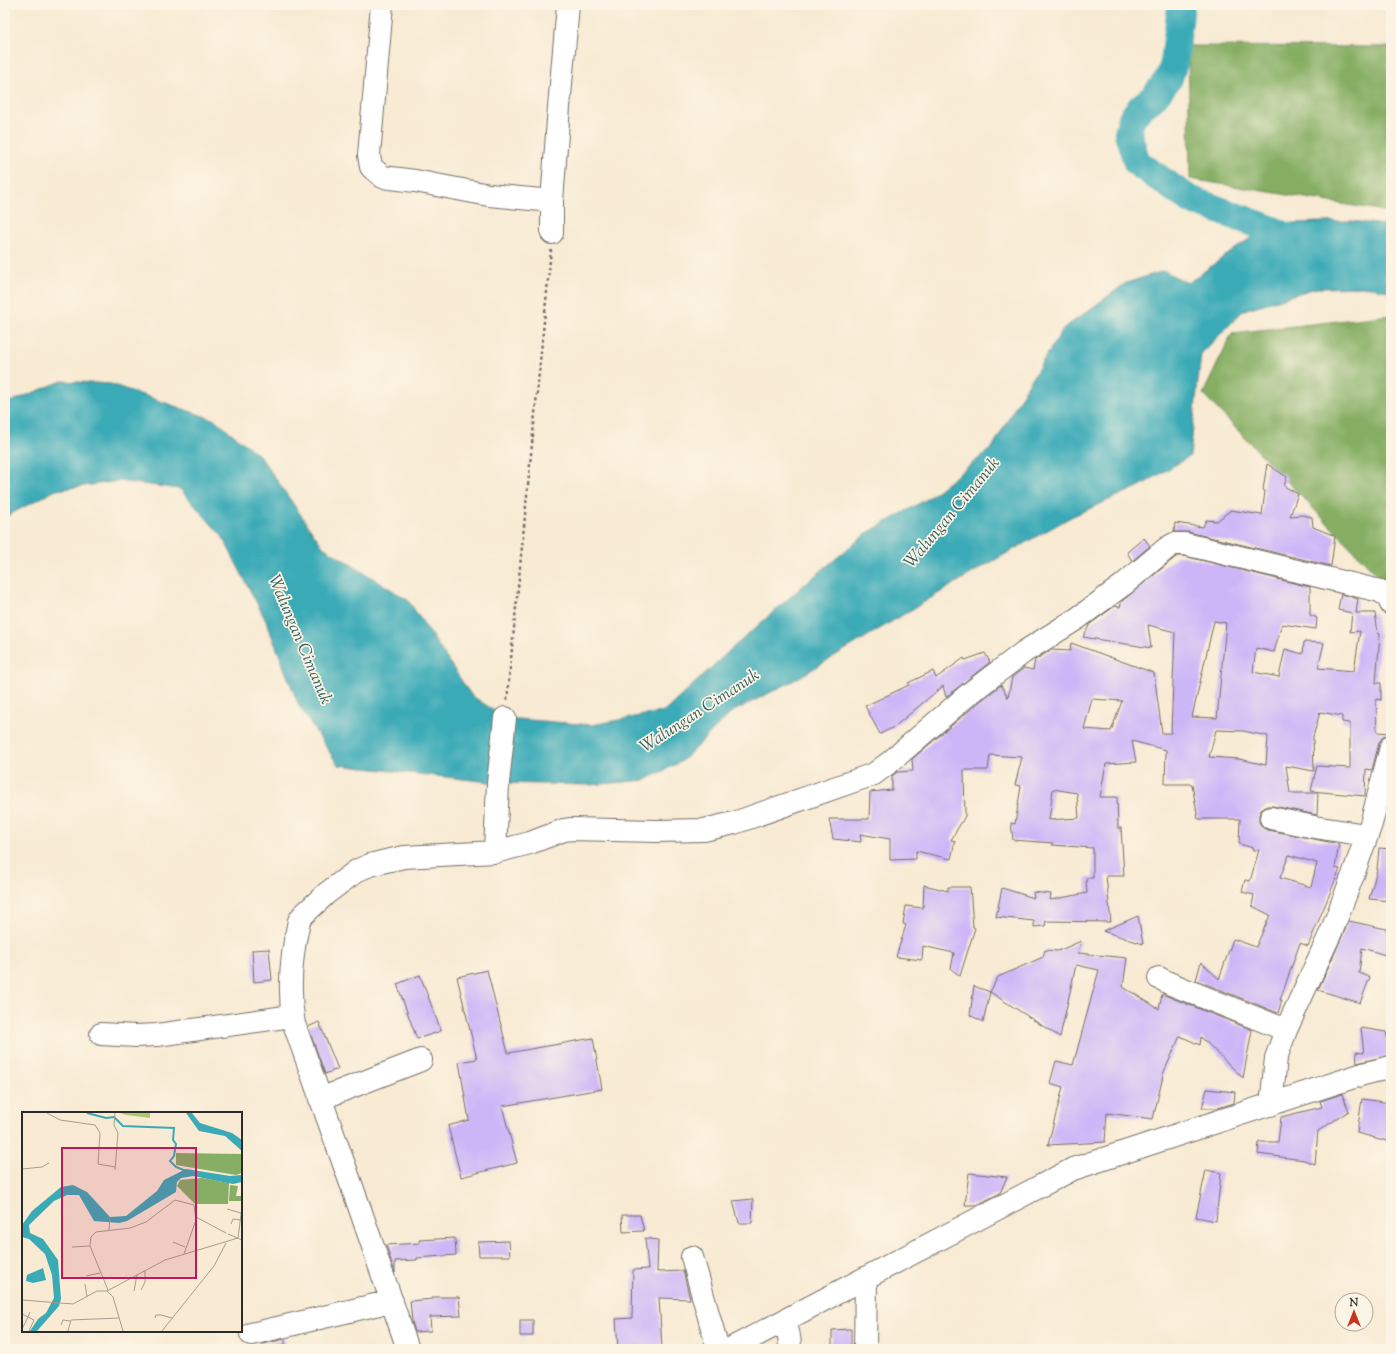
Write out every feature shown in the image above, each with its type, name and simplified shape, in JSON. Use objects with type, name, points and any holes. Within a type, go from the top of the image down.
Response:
[{"type":"street","points":[[382,5],[369,155],[371,167],[383,177],[415,181],[489,195],[552,201]]},
{"type":"street","points":[[552,233],[552,201],[568,5]]},
{"type":"street","points":[[408,1349],[292,1016],[290,989],[291,971],[299,921],[303,915],[327,893],[358,870],[381,862],[404,858],[495,852],[530,843],[564,830],[572,829],[656,831],[704,830],[734,823],[874,774],[970,693],[1024,652],[1078,618],[1123,585],[1167,548],[1174,544],[1185,544],[1380,591],[1388,597],[1391,604]]},
{"type":"street","points":[[495,852],[498,783],[505,718]]},
{"type":"street","points":[[1271,1105],[1276,1058],[1286,1030],[1339,914],[1379,798],[1391,747]]},
{"type":"street","points":[[1271,818],[1314,827],[1366,835]]},
{"type":"street","points":[[1159,978],[1286,1030]]},
{"type":"street","points":[[101,1034],[136,1036],[157,1035],[292,1016]]},
{"type":"street","points":[[320,1099],[421,1060]]},
{"type":"street","points":[[730,1349],[1073,1169],[1363,1074],[1391,1067]]},
{"type":"street","points":[[692,1257],[718,1349]]},
{"type":"street","points":[[865,1349],[866,1278]]},
{"type":"street","points":[[251,1334],[392,1301]]},
{"type":"street","points":[[784,1321],[788,1327],[790,1349]]},
{"type":"path","points":[[505,718],[552,233]]},
{"type":"green space","points":[[1188,46],[1391,47],[1391,212],[1190,179]]},
{"type":"green space","points":[[1391,315],[1391,584],[1386,584],[1203,394],[1232,333]]},
{"type":"water","name":"Walungan Cimanuk","points":[[1352,221],[1391,226],[1391,292],[1369,287],[1316,288],[1244,310],[1201,354],[1190,456],[1140,486],[1071,517],[979,569],[793,681],[732,712],[682,761],[646,780],[590,785],[498,783],[338,765],[299,706],[266,621],[222,536],[180,489],[119,481],[56,490],[5,517],[5,404],[62,381],[111,384],[215,420],[260,456],[323,547],[408,600],[471,695],[505,718],[592,725],[665,711],[728,652],[805,584],[867,533],[927,499],[992,448],[1026,388],[1063,329],[1126,283],[1164,271],[1188,283],[1249,239],[1293,223]]},
{"type":"building","points":[[1267,464],[1287,477],[1284,486],[1298,494],[1290,516],[1303,515],[1312,517],[1313,527],[1335,536],[1331,566],[1188,532],[1174,532],[1175,523],[1203,527],[1206,520],[1217,521],[1231,510],[1262,515],[1265,491],[1263,490]]},
{"type":"building","points":[[1144,538],[1150,546],[1132,561],[1127,552]]},
{"type":"building","points":[[1177,556],[1184,556],[1310,587],[1310,615],[1317,618],[1316,629],[1282,624],[1274,652],[1256,648],[1253,672],[1279,677],[1285,649],[1303,654],[1304,642],[1324,643],[1318,668],[1354,671],[1360,631],[1350,632],[1352,613],[1338,610],[1341,594],[1358,599],[1356,613],[1375,613],[1378,633],[1380,634],[1376,683],[1381,683],[1381,700],[1376,699],[1377,732],[1391,733],[1391,735],[1387,735],[1382,738],[1379,743],[1372,770],[1366,769],[1365,796],[1311,791],[1317,766],[1350,768],[1350,723],[1342,722],[1342,716],[1320,712],[1313,737],[1314,771],[1286,766],[1290,793],[1318,793],[1317,815],[1267,806],[1261,810],[1259,815],[1259,822],[1263,828],[1268,830],[1339,844],[1335,868],[1340,869],[1308,946],[1300,943],[1280,1000],[1282,1000],[1278,1013],[1196,980],[1201,962],[1219,979],[1233,939],[1256,947],[1270,915],[1252,906],[1254,895],[1242,892],[1245,880],[1250,881],[1259,850],[1252,850],[1253,848],[1239,844],[1240,819],[1198,819],[1192,784],[1165,784],[1166,750],[1132,741],[1136,762],[1106,764],[1100,797],[1117,797],[1118,828],[1121,828],[1124,876],[1106,876],[1111,922],[1046,921],[1045,926],[1034,927],[1034,921],[996,917],[1002,888],[1034,898],[1033,892],[1051,894],[1050,900],[1087,893],[1086,878],[1093,878],[1093,848],[1013,840],[1011,823],[1015,824],[1021,786],[1015,785],[1022,757],[990,755],[988,770],[964,770],[965,816],[951,840],[955,841],[951,859],[916,851],[916,859],[890,860],[890,839],[860,834],[861,842],[833,839],[829,819],[869,819],[870,792],[892,790],[892,776],[897,772],[913,771],[912,759],[978,703],[1001,685],[1008,698],[1012,677],[1024,668],[1033,670],[1035,660],[1051,650],[1070,651],[1071,643],[1154,673],[1162,733],[1171,733],[1175,632],[1148,625],[1151,648],[1083,637],[1090,624],[1115,606],[1120,607],[1122,601]],"holes":[[[1214,621],[1226,623],[1217,718],[1192,717]],[[1092,699],[1122,701],[1111,731],[1084,729]],[[1216,730],[1243,731],[1268,736],[1266,765],[1239,759],[1209,757]],[[1053,789],[1077,793],[1079,818],[1049,820]],[[1289,855],[1317,863],[1311,887],[1280,878]]]},
{"type":"building","points":[[985,653],[990,662],[946,697],[943,686],[894,727],[880,734],[865,706],[909,685],[908,683],[933,671],[936,678],[964,658],[965,660]]},
{"type":"building","points":[[1379,848],[1391,849],[1391,901],[1369,899],[1377,870]]},
{"type":"building","points":[[924,885],[948,891],[948,887],[970,887],[973,927],[975,928],[960,976],[951,969],[954,953],[923,946],[922,960],[896,957],[906,925],[903,924],[906,906],[923,908]]},
{"type":"building","points":[[1138,916],[1143,944],[1103,931]]},
{"type":"building","points":[[1349,921],[1391,930],[1389,956],[1362,948],[1359,973],[1370,977],[1360,1003],[1318,990]]},
{"type":"building","points":[[1081,941],[1078,953],[1127,958],[1123,987],[1159,1009],[1162,994],[1252,1030],[1243,1078],[1201,1037],[1200,1045],[1180,1036],[1164,1072],[1153,1119],[1107,1113],[1105,1142],[1048,1145],[1063,1087],[1050,1083],[1056,1061],[1073,1065],[1099,970],[1076,965],[1060,1037],[990,992],[998,977],[1043,957],[1045,950],[1058,951]]},
{"type":"building","points":[[269,949],[272,980],[254,982],[252,950]]},
{"type":"building","points":[[487,970],[508,1053],[593,1038],[602,1089],[502,1106],[517,1163],[461,1177],[448,1126],[469,1120],[459,1062],[477,1059],[457,977]]},
{"type":"building","points":[[420,975],[441,1031],[417,1039],[397,984]]},
{"type":"building","points":[[974,986],[990,992],[983,1022],[970,1015]]},
{"type":"building","points":[[319,1022],[338,1069],[325,1074],[308,1027]]},
{"type":"building","points":[[1361,1028],[1386,1032],[1391,1055],[1357,1063],[1356,1052],[1364,1053]]},
{"type":"building","points":[[1207,1089],[1235,1092],[1234,1103],[1218,1108],[1202,1108]]},
{"type":"building","points":[[1342,1094],[1349,1111],[1318,1131],[1315,1164],[1304,1160],[1258,1154],[1259,1142],[1278,1142],[1281,1117],[1322,1107],[1320,1101]]},
{"type":"building","points":[[1362,1099],[1391,1103],[1391,1142],[1357,1133]]},
{"type":"building","points":[[1206,1170],[1221,1173],[1216,1221],[1196,1217]]},
{"type":"building","points":[[969,1173],[1007,1177],[1000,1193],[977,1205],[965,1205]]},
{"type":"building","points":[[753,1199],[752,1223],[739,1223],[733,1201]]},
{"type":"building","points":[[622,1215],[640,1215],[644,1231],[623,1232]]},
{"type":"building","points":[[455,1238],[456,1255],[395,1261],[395,1273],[386,1245],[420,1243],[419,1240]]},
{"type":"building","points":[[645,1238],[658,1240],[657,1272],[683,1271],[690,1299],[659,1298],[662,1348],[618,1349],[616,1319],[632,1318],[633,1270],[648,1269]]},
{"type":"building","points":[[509,1241],[510,1256],[479,1256],[478,1242]]},
{"type":"building","points":[[433,1297],[459,1297],[461,1316],[430,1317],[431,1331],[415,1332],[412,1321],[410,1301],[433,1299]]},
{"type":"building","points":[[520,1320],[533,1320],[533,1336],[520,1336]]},
{"type":"building","points":[[851,1329],[851,1349],[832,1349],[832,1330]]},
{"type":"building","points":[[285,1339],[285,1349],[263,1349],[263,1344]]},
{"type":"waterway","points":[[1181,5],[1174,63],[1169,78],[1153,98],[1141,107],[1132,118],[1128,133],[1137,163],[1189,199],[1273,230],[1308,246]]}]
